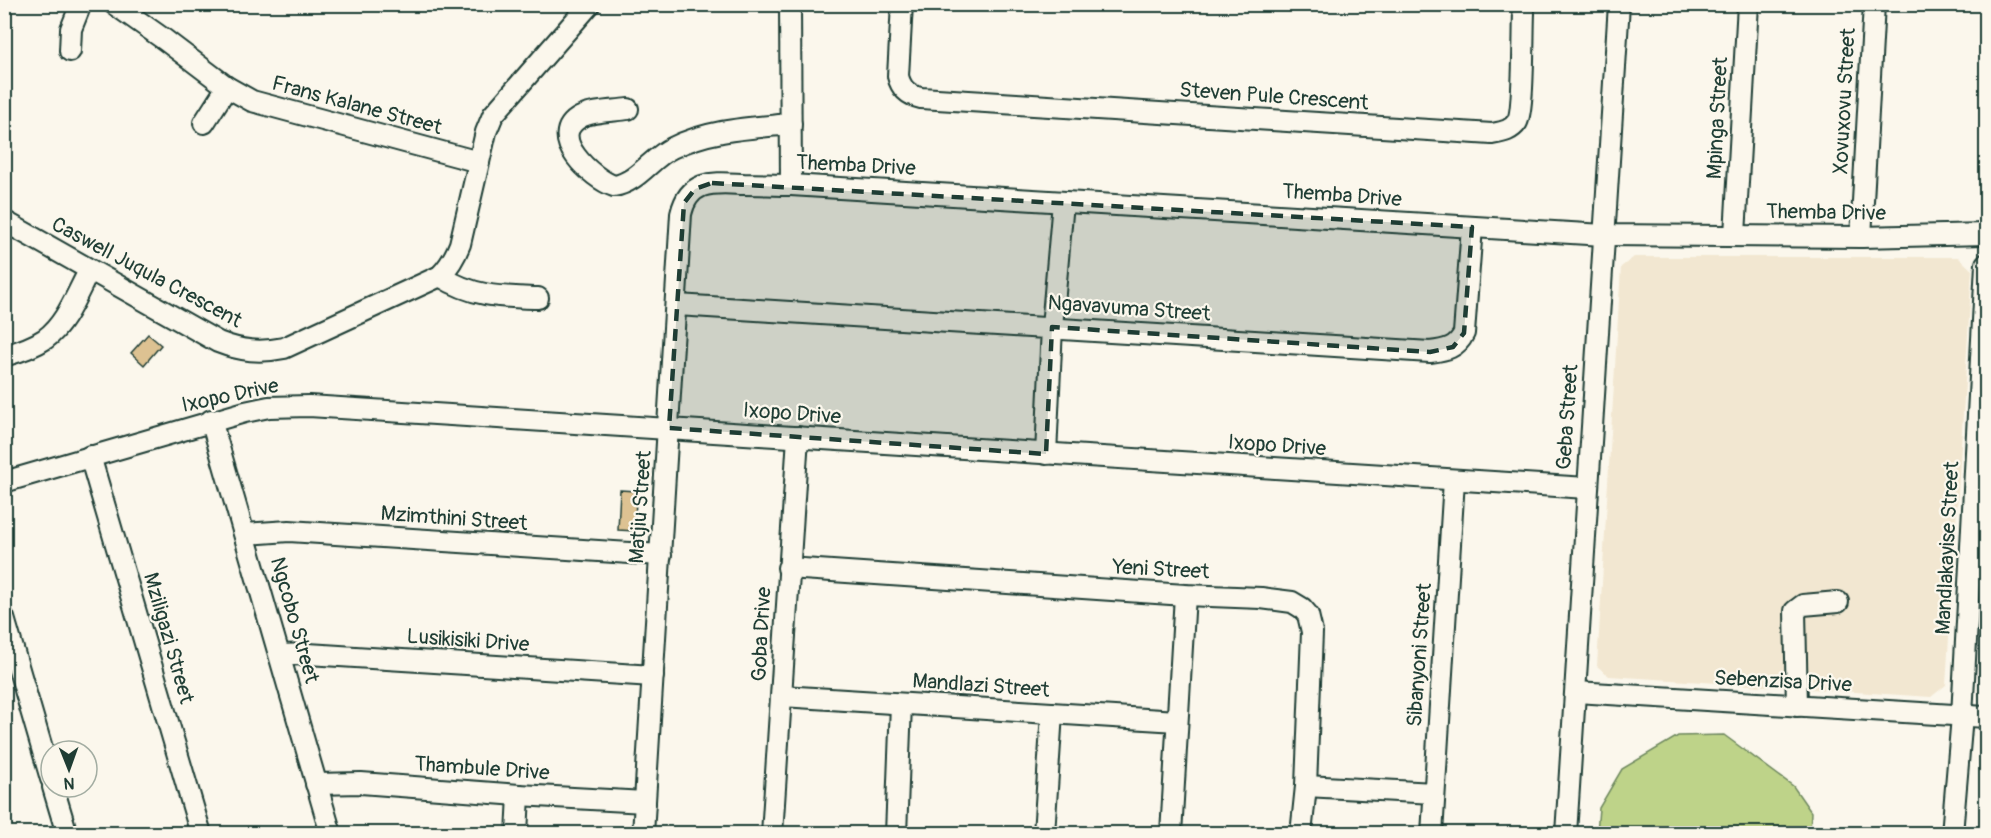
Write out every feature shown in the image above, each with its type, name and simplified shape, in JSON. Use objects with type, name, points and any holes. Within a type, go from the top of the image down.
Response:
[{"type":"street","points":[[70,51],[71,29],[81,4]]},
{"type":"street","name":"Frans Kalane Street","points":[[114,4],[165,39],[227,87],[252,101],[479,162]]},
{"type":"street","name":"Caswell Juqula Crescent","points":[[4,221],[218,342],[232,348],[250,351],[284,348],[440,276],[452,264],[460,244],[486,132],[493,115],[590,4]]},
{"type":"street","points":[[790,4],[791,185]]},
{"type":"street","name":"Steven Pule Crescent","points":[[902,4],[898,76],[900,84],[907,93],[921,98],[1492,134],[1504,132],[1516,123],[1520,115],[1524,13],[1520,4]]},
{"type":"street","name":"Geba Street","points":[[1566,834],[1619,4]]},
{"type":"street","name":"Mpinga Street","points":[[1735,234],[1748,4]]},
{"type":"street","name":"Xovuxovu Street","points":[[1861,237],[1874,4]]},
{"type":"street","points":[[204,123],[227,87]]},
{"type":"street","points":[[628,109],[582,116],[574,122],[569,131],[568,141],[575,158],[605,183],[614,186],[633,179],[661,154],[709,134],[791,124]]},
{"type":"street","name":"Themba Drive","points":[[695,189],[712,183],[791,185],[1604,234],[1861,237],[1986,234]]},
{"type":"street","name":"Matjiu Street","points":[[643,834],[681,214],[684,203],[695,189]]},
{"type":"street","points":[[1046,454],[1052,327],[1063,202]]},
{"type":"street","name":"Ngavavuma Street","points":[[677,304],[1430,352],[1446,351],[1460,341],[1464,333],[1472,227]]},
{"type":"street","name":"Mandlakayise Street","points":[[1952,834],[1962,716],[1978,587],[1986,264]]},
{"type":"street","points":[[4,356],[38,343],[53,331],[62,320],[89,271]]},
{"type":"street","points":[[440,276],[456,286],[477,294],[538,298]]},
{"type":"street","name":"Ixopo Drive","points":[[4,482],[211,420],[269,407],[309,406],[1587,488]]},
{"type":"street","name":"Ngcobo Street","points":[[211,420],[281,655],[331,834]]},
{"type":"street","name":"Goba Drive","points":[[772,834],[798,437]]},
{"type":"street","name":"Mziligazi Street","points":[[90,456],[201,834]]},
{"type":"street","name":"Sibanyoni Street","points":[[1432,834],[1454,480]]},
{"type":"street","name":"Mzimthini Street","points":[[245,534],[299,532],[661,555]]},
{"type":"street","name":"Yeni Street","points":[[788,568],[1185,595],[1261,598],[1292,602],[1308,615],[1312,632],[1306,786],[1301,834]]},
{"type":"street","points":[[1171,834],[1185,595]]},
{"type":"street","points":[[1797,706],[1795,611],[1803,605],[1838,602]]},
{"type":"street","points":[[4,618],[39,739]]},
{"type":"street","name":"Lusikisiki Drive","points":[[281,655],[308,654],[653,676]]},
{"type":"street","name":"Sebenzisa Drive","points":[[1576,692],[1986,717]]},
{"type":"street","name":"Mandlazi Street","points":[[782,696],[1177,721]]},
{"type":"street","points":[[896,834],[901,704]]},
{"type":"street","points":[[1044,834],[1052,713]]},
{"type":"street","name":"Thambule Drive","points":[[316,784],[361,783],[645,802]]},
{"type":"street","points":[[1306,786],[1434,793]]},
{"type":"street","points":[[517,834],[519,795]]},
{"type":"street","points":[[57,799],[67,834]]},
{"type":"highlighted area","points":[[712,183],[1472,227],[1464,333],[1453,347],[1430,352],[1052,327],[1046,454],[669,428],[684,203],[695,189]]},
{"type":"shaded area","points":[[1634,257],[1958,257],[1972,270],[1946,685],[1931,697],[1609,676],[1597,666],[1621,267]]},
{"type":"green space","points":[[1724,735],[1793,786],[1811,812],[1810,833],[1597,833],[1599,808],[1622,769],[1678,736]]},
{"type":"building","points":[[148,334],[161,345],[144,365],[131,353]]},
{"type":"building","points":[[620,490],[636,491],[635,531],[618,530]]}]
